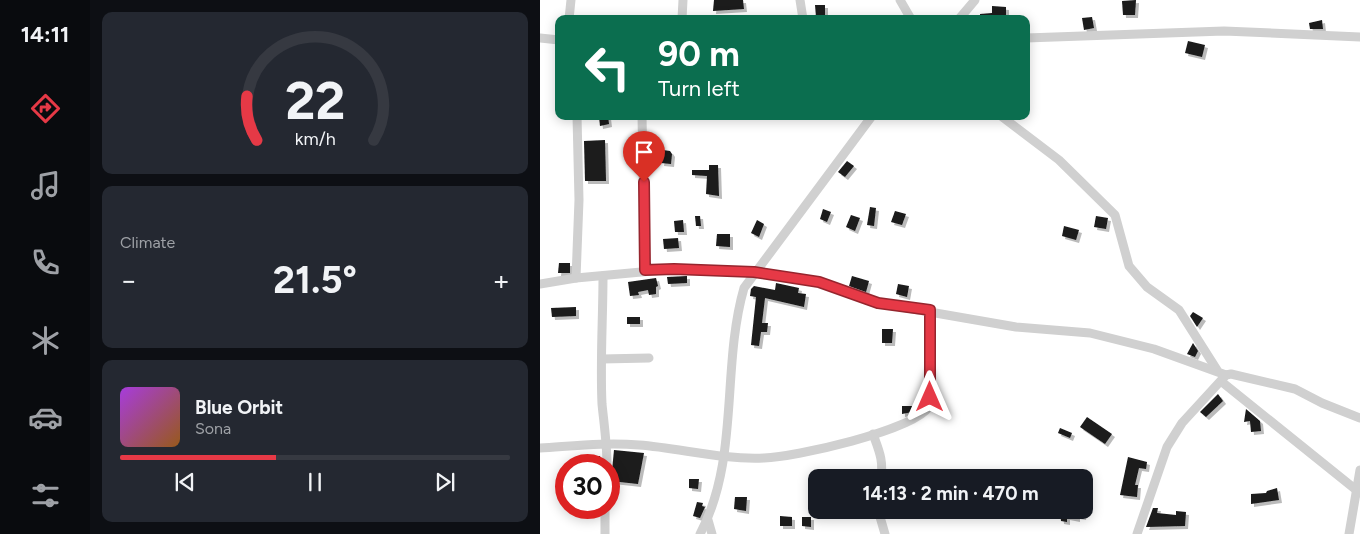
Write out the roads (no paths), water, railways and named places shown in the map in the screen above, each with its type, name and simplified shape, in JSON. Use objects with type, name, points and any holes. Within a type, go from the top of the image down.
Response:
[{"type":"street","points":[[569,15],[571,0]]},
{"type":"street","points":[[682,15],[683,0]]},
{"type":"street","points":[[800,0],[803,15]]},
{"type":"street","points":[[900,0],[909,15]]},
{"type":"street","points":[[962,15],[974,0]]},
{"type":"street","points":[[1030,38],[1224,31],[1360,37]]},
{"type":"street","points":[[540,38],[555,40]]},
{"type":"street","points":[[576,278],[579,200],[577,120]]},
{"type":"street","points":[[642,120],[645,270]]},
{"type":"street","points":[[700,534],[708,520],[724,456],[739,306],[744,288],[754,272],[785,234],[869,120]]},
{"type":"street","points":[[1006,120],[1059,160],[1115,215],[1129,266],[1147,287],[1179,310],[1224,379],[1358,491]]},
{"type":"street","points":[[540,284],[645,270],[674,269],[754,272],[819,282],[878,303],[930,310],[1016,327],[1090,333],[1154,349],[1217,370]]},
{"type":"street","points":[[604,276],[602,405],[607,454]]},
{"type":"street","points":[[540,448],[638,444],[724,456],[765,458],[837,445],[904,424],[924,414],[929,407],[930,310]]},
{"type":"street","points":[[602,359],[649,358]]},
{"type":"street","points":[[1224,379],[1295,389],[1322,403],[1360,418]]},
{"type":"street","points":[[1137,534],[1168,447],[1182,422],[1224,379]]},
{"type":"street","points":[[873,434],[882,460],[883,469]]},
{"type":"street","points":[[1349,534],[1358,491],[1360,470]]},
{"type":"street","points":[[605,519],[605,534]]},
{"type":"street","points":[[881,519],[885,534]]},
{"type":"street","points":[[708,520],[712,534]]}]
